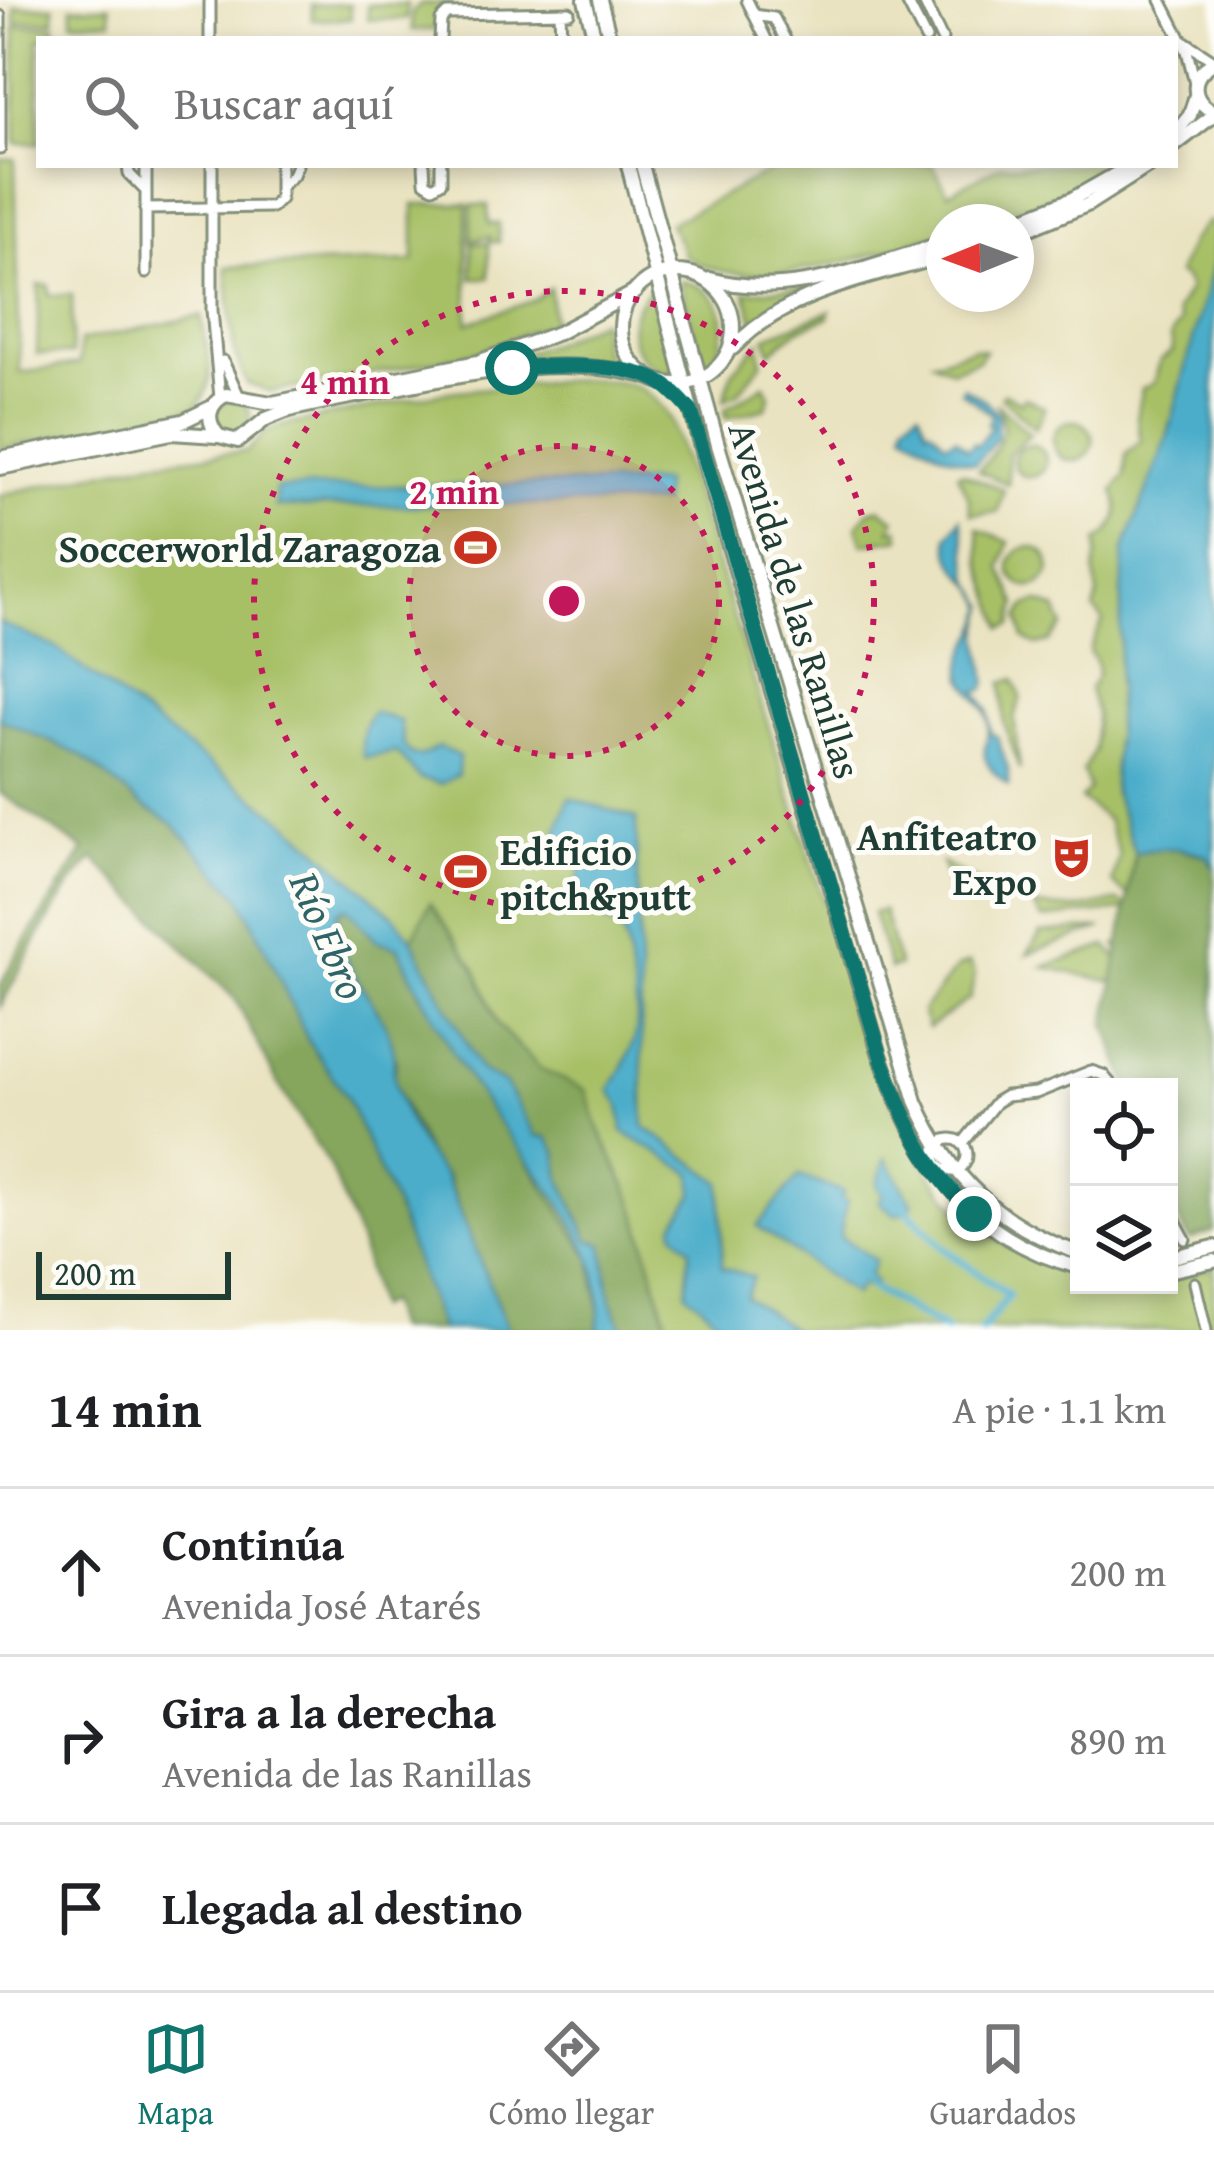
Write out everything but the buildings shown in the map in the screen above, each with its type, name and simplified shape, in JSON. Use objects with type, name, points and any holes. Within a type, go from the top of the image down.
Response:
[{"type":"main road","points":[[585,0],[594,36]]},
{"type":"main road","points":[[600,0],[609,36]]},
{"type":"main road","points":[[1178,129],[1192,112],[1204,68],[1214,62]]},
{"type":"main road","points":[[1178,143],[1214,113],[1202,105],[1196,88]]},
{"type":"main road","points":[[629,168],[658,252],[692,382]]},
{"type":"main road","points":[[638,288],[658,252],[643,168]]},
{"type":"main road","points":[[1034,214],[1127,168]]},
{"type":"main road","points":[[1034,227],[1088,206],[1145,168]]},
{"type":"main road","points":[[0,458],[184,421],[216,402],[243,397],[283,401],[478,362],[559,333],[664,274],[746,286],[791,284],[926,248]]},
{"type":"main road","points":[[658,252],[719,290],[731,311],[733,336],[728,353]]},
{"type":"main road","points":[[0,468],[171,433],[238,441],[271,416],[298,408],[476,372],[565,367],[692,382],[718,368],[751,329],[796,302],[926,262]]},
{"type":"main road","name":"Avenida de las Ranillas","points":[[638,288],[622,316],[622,341],[633,363],[691,411]]},
{"type":"main road","name":"Avenida de las Ranillas","points":[[709,412],[718,368]]},
{"type":"main road","name":"Avenida de las Ranillas","points":[[692,382],[691,411],[893,1089],[909,1129],[1011,1223],[1070,1249]]},
{"type":"main road","name":"Avenida de las Ranillas","points":[[692,382],[709,412],[935,1157],[952,1194],[987,1225],[1029,1250],[1070,1264]]},
{"type":"main road","points":[[243,397],[257,417],[254,429]]},
{"type":"main road","points":[[216,402],[209,420],[219,436]]},
{"type":"main road","points":[[1178,1256],[1214,1247]]},
{"type":"main road","points":[[1178,1269],[1214,1261]]},
{"type":"street","points":[[210,0],[211,36]]},
{"type":"street","points":[[906,0],[924,36]]},
{"type":"street","points":[[923,0],[941,36]]},
{"type":"street","points":[[1161,0],[1181,39],[1196,88]]},
{"type":"street","points":[[750,5],[776,20],[784,36]]},
{"type":"street","points":[[750,5],[765,36]]},
{"type":"street","points":[[439,36],[441,20],[450,13],[565,12],[561,36]]},
{"type":"street","points":[[0,16],[0,149]]},
{"type":"street","points":[[765,36],[766,18]]},
{"type":"street","points":[[1181,39],[1214,62]]},
{"type":"street","points":[[130,168],[145,193]]},
{"type":"street","points":[[135,178],[145,168]]},
{"type":"street","points":[[146,168],[146,273]]},
{"type":"street","points":[[212,168],[216,402]]},
{"type":"street","points":[[146,208],[272,207],[279,202],[280,168]]},
{"type":"street","points":[[424,168],[425,182],[433,188],[441,182],[441,168]]},
{"type":"street","points":[[280,188],[296,169]]},
{"type":"street","points":[[218,349],[243,397]]},
{"type":"street","points":[[1074,1078],[1091,1071],[1105,1078]]},
{"type":"street","points":[[962,1144],[1006,1096],[1036,1093],[1070,1079]]},
{"type":"street","points":[[935,1157],[949,1139],[962,1144]]},
{"type":"street","points":[[955,1171],[966,1157],[962,1144]]},
{"type":"street","points":[[1178,1226],[1185,1239]]},
{"type":"street","points":[[1195,1283],[1206,1330]]},
{"type":"green space","points":[[450,3],[450,9],[436,16],[434,30],[412,30],[412,13],[421,4]]},
{"type":"green space","points":[[350,4],[351,19],[312,20],[312,5]]},
{"type":"green space","points":[[407,4],[407,19],[368,20],[368,5]]},
{"type":"green space","points":[[54,6],[54,21],[15,22],[15,7]]},
{"type":"green space","points":[[110,6],[111,21],[72,21],[72,7]]},
{"type":"green space","points":[[15,26],[55,26],[55,36],[36,36],[36,143],[16,143]]},
{"type":"green space","points":[[0,159],[15,159],[20,373],[79,364],[80,341],[201,316],[209,377],[194,408],[0,449]]},
{"type":"green space","points":[[776,168],[935,168],[948,193],[995,168],[1108,168],[1034,204],[926,204],[926,238],[813,269],[743,274],[685,256],[670,223]]},
{"type":"green space","points":[[414,204],[467,204],[468,323],[535,300],[550,288],[553,322],[478,352],[402,368],[272,392],[247,384],[234,352],[226,267],[414,261]]},
{"type":"green space","points":[[471,205],[488,205],[489,224],[499,224],[499,242],[490,242],[490,237],[471,240]]},
{"type":"green space","points":[[1208,221],[1214,225],[1214,261],[1167,438],[1124,550],[1113,790],[1174,969],[1138,904],[1112,883],[1119,855],[1107,820],[1081,799],[1089,789],[1083,771],[1094,751],[1096,713],[1089,689],[1097,670],[1089,652],[1103,620],[1094,609],[1097,541],[1116,519],[1114,491],[1125,475],[1126,454],[1141,441],[1137,419],[1142,389],[1154,383],[1160,361],[1173,351],[1171,336],[1180,322],[1176,311],[1189,289],[1177,274],[1191,241]]},
{"type":"green space","points":[[472,243],[489,243],[489,278],[472,278]]},
{"type":"green space","points":[[845,277],[754,321],[745,292],[803,287]]},
{"type":"green space","points":[[680,281],[709,293],[723,316],[720,344],[703,370]]},
{"type":"green space","points":[[39,285],[49,285],[49,295],[72,295],[72,354],[37,354]]},
{"type":"green space","points":[[654,286],[677,376],[647,363],[633,340],[635,312]]},
{"type":"green space","points":[[830,311],[829,317],[797,330],[771,352],[765,337]]},
{"type":"green space","points":[[601,320],[602,347],[609,363],[490,365],[550,344]]},
{"type":"green space","points":[[759,342],[762,363],[738,393],[724,400],[732,372]]},
{"type":"green space","points":[[974,348],[985,350],[978,360],[952,370],[933,361]]},
{"type":"green space","points":[[584,379],[634,386],[662,406],[671,419],[873,1055],[924,1164],[972,1221],[1002,1244],[1070,1271],[1070,1294],[1178,1294],[1178,1276],[1214,1267],[1214,1330],[623,1330],[611,1301],[131,707],[55,647],[0,623],[0,495],[147,462],[247,451],[267,431],[280,426],[447,392]]},
{"type":"green space","points":[[765,385],[770,396],[766,408],[726,418],[725,409]]},
{"type":"green space","points":[[1004,393],[1045,408],[1035,428],[1001,397]]},
{"type":"green space","points":[[233,400],[245,405],[250,417],[245,429],[233,434],[221,429],[216,417],[221,405]]},
{"type":"green space","points":[[996,403],[1030,434],[1008,455],[1008,484],[978,471],[996,448],[1002,431]]},
{"type":"green space","points":[[1073,421],[1087,427],[1093,441],[1087,455],[1073,461],[1059,455],[1053,441],[1059,427]]},
{"type":"green space","points":[[1030,445],[1041,450],[1046,461],[1041,472],[1030,477],[1019,472],[1014,461],[1019,450]]},
{"type":"green space","points":[[957,474],[1004,490],[998,512],[971,514]]},
{"type":"green space","points":[[880,508],[895,519],[891,530],[899,529],[900,538],[863,544],[857,526],[869,511]]},
{"type":"green space","points":[[978,528],[1009,542],[1001,568],[1017,604],[1012,625],[1003,628],[981,562]]},
{"type":"green space","points":[[1030,547],[1044,553],[1050,567],[1044,581],[1030,587],[1016,581],[1010,567],[1016,553]]},
{"type":"green space","points":[[1038,602],[1056,609],[1063,626],[1049,642],[1036,645],[1024,638],[1019,618],[1026,606]]},
{"type":"green space","points":[[1014,679],[1021,697],[1014,718],[1020,770],[1004,723],[1002,683]]},
{"type":"green space","points":[[0,719],[82,756],[141,805],[172,823],[242,899],[309,1042],[346,1096],[396,1208],[441,1330],[395,1330],[387,1302],[376,1308],[360,1243],[330,1167],[277,1082],[235,999],[94,859],[57,906],[0,1007],[0,986],[16,956],[84,850],[0,793]]},
{"type":"green space","points":[[1166,846],[1207,856],[1214,868],[1214,1231],[1190,1240],[1178,1219],[1178,1078],[1126,1078],[1106,1025],[1135,853]]},
{"type":"green space","points":[[942,863],[978,882],[968,903],[964,889],[949,886]]},
{"type":"green space","points":[[1118,901],[1135,918],[1139,930],[1145,994],[1134,962],[1116,946],[1130,942],[1129,915],[1124,910],[1042,919],[1034,906],[1076,909]]},
{"type":"green space","points":[[430,903],[476,969],[498,1025],[540,1069],[586,1090],[634,1203],[669,1330],[623,1330],[611,1301],[603,1245],[589,1240],[561,1180],[557,1151],[536,1137],[505,1084],[480,1070],[412,939]]},
{"type":"green space","points":[[347,907],[377,941],[397,947],[423,1000],[591,1259],[600,1317],[597,1330],[508,1330],[446,1176],[432,1164],[394,1083],[396,1062],[378,1011],[347,966],[339,941],[338,912]]},
{"type":"green space","points":[[883,910],[899,966],[890,969],[873,913]]},
{"type":"green space","points":[[1102,928],[1027,954],[1041,933]]},
{"type":"green space","points":[[1106,946],[1129,985],[1043,967]]},
{"type":"green space","points":[[970,963],[975,974],[970,998],[928,1028],[922,1011],[957,967]]},
{"type":"water","points":[[1214,261],[1214,868],[1207,856],[1188,850],[1135,853],[1113,790],[1124,550],[1167,438]]},
{"type":"water","points":[[963,387],[998,414],[997,438],[975,464],[943,454],[904,431],[906,420],[919,410],[927,429],[946,443],[955,438],[968,449],[973,443],[977,446],[992,426],[988,424],[992,415],[961,391]]},
{"type":"water","points":[[663,482],[662,503],[276,507],[276,488]]},
{"type":"water","points":[[961,518],[971,580],[977,590],[950,550],[948,536]]},
{"type":"water","points":[[985,614],[980,634],[987,683],[977,691],[988,710],[991,734],[997,736],[1008,769],[1008,785],[987,763],[989,721],[963,669]]},
{"type":"water","name":"Río Ebro","points":[[0,623],[55,647],[288,823],[394,916],[412,939],[480,1070],[505,1084],[536,1136],[547,1137],[557,1152],[561,1180],[589,1240],[603,1244],[611,1301],[623,1330],[597,1330],[595,1273],[580,1235],[472,1083],[398,947],[377,941],[346,907],[338,912],[342,948],[384,1023],[404,1110],[422,1146],[445,1176],[508,1330],[441,1330],[396,1208],[346,1096],[309,1042],[242,899],[172,823],[141,805],[82,756],[0,719]]},
{"type":"water","points":[[373,712],[400,721],[404,746],[412,755],[439,747],[459,756],[458,775],[441,784],[420,779],[396,752],[365,758],[363,734]]},
{"type":"water","points":[[569,798],[636,818],[644,1126],[721,1182],[722,1267],[753,1277],[745,1296],[794,1330],[729,1330],[686,1292],[690,1249],[674,1232],[674,1224],[694,1194],[692,1173],[623,1132],[620,1105],[610,1090],[636,1034],[627,949],[614,925],[575,906],[582,860],[556,852],[554,840]]},
{"type":"water","points":[[886,1158],[913,1204],[896,1215],[879,1202],[883,1194],[877,1185]]},
{"type":"water","points":[[799,1176],[844,1192],[841,1199],[847,1201],[840,1236],[875,1260],[869,1276],[875,1282],[871,1288],[860,1286],[854,1295],[757,1226]]},
{"type":"waterway","points":[[908,1211],[943,1248],[1009,1296],[982,1330]]},
{"type":"waterway","points":[[871,1288],[945,1330]]},
{"type":"place","name":"Soccerworld Zaragoza","points":[[475,547]]},
{"type":"place","name":"Anfiteatro Expo","points":[[1071,857]]},
{"type":"place","name":"Edificio pitch&putt","points":[[466,872]]},
{"type":"route","points":[[512,368],[635,374],[662,382],[691,411],[882,1060],[909,1129],[933,1170],[974,1214]]}]
